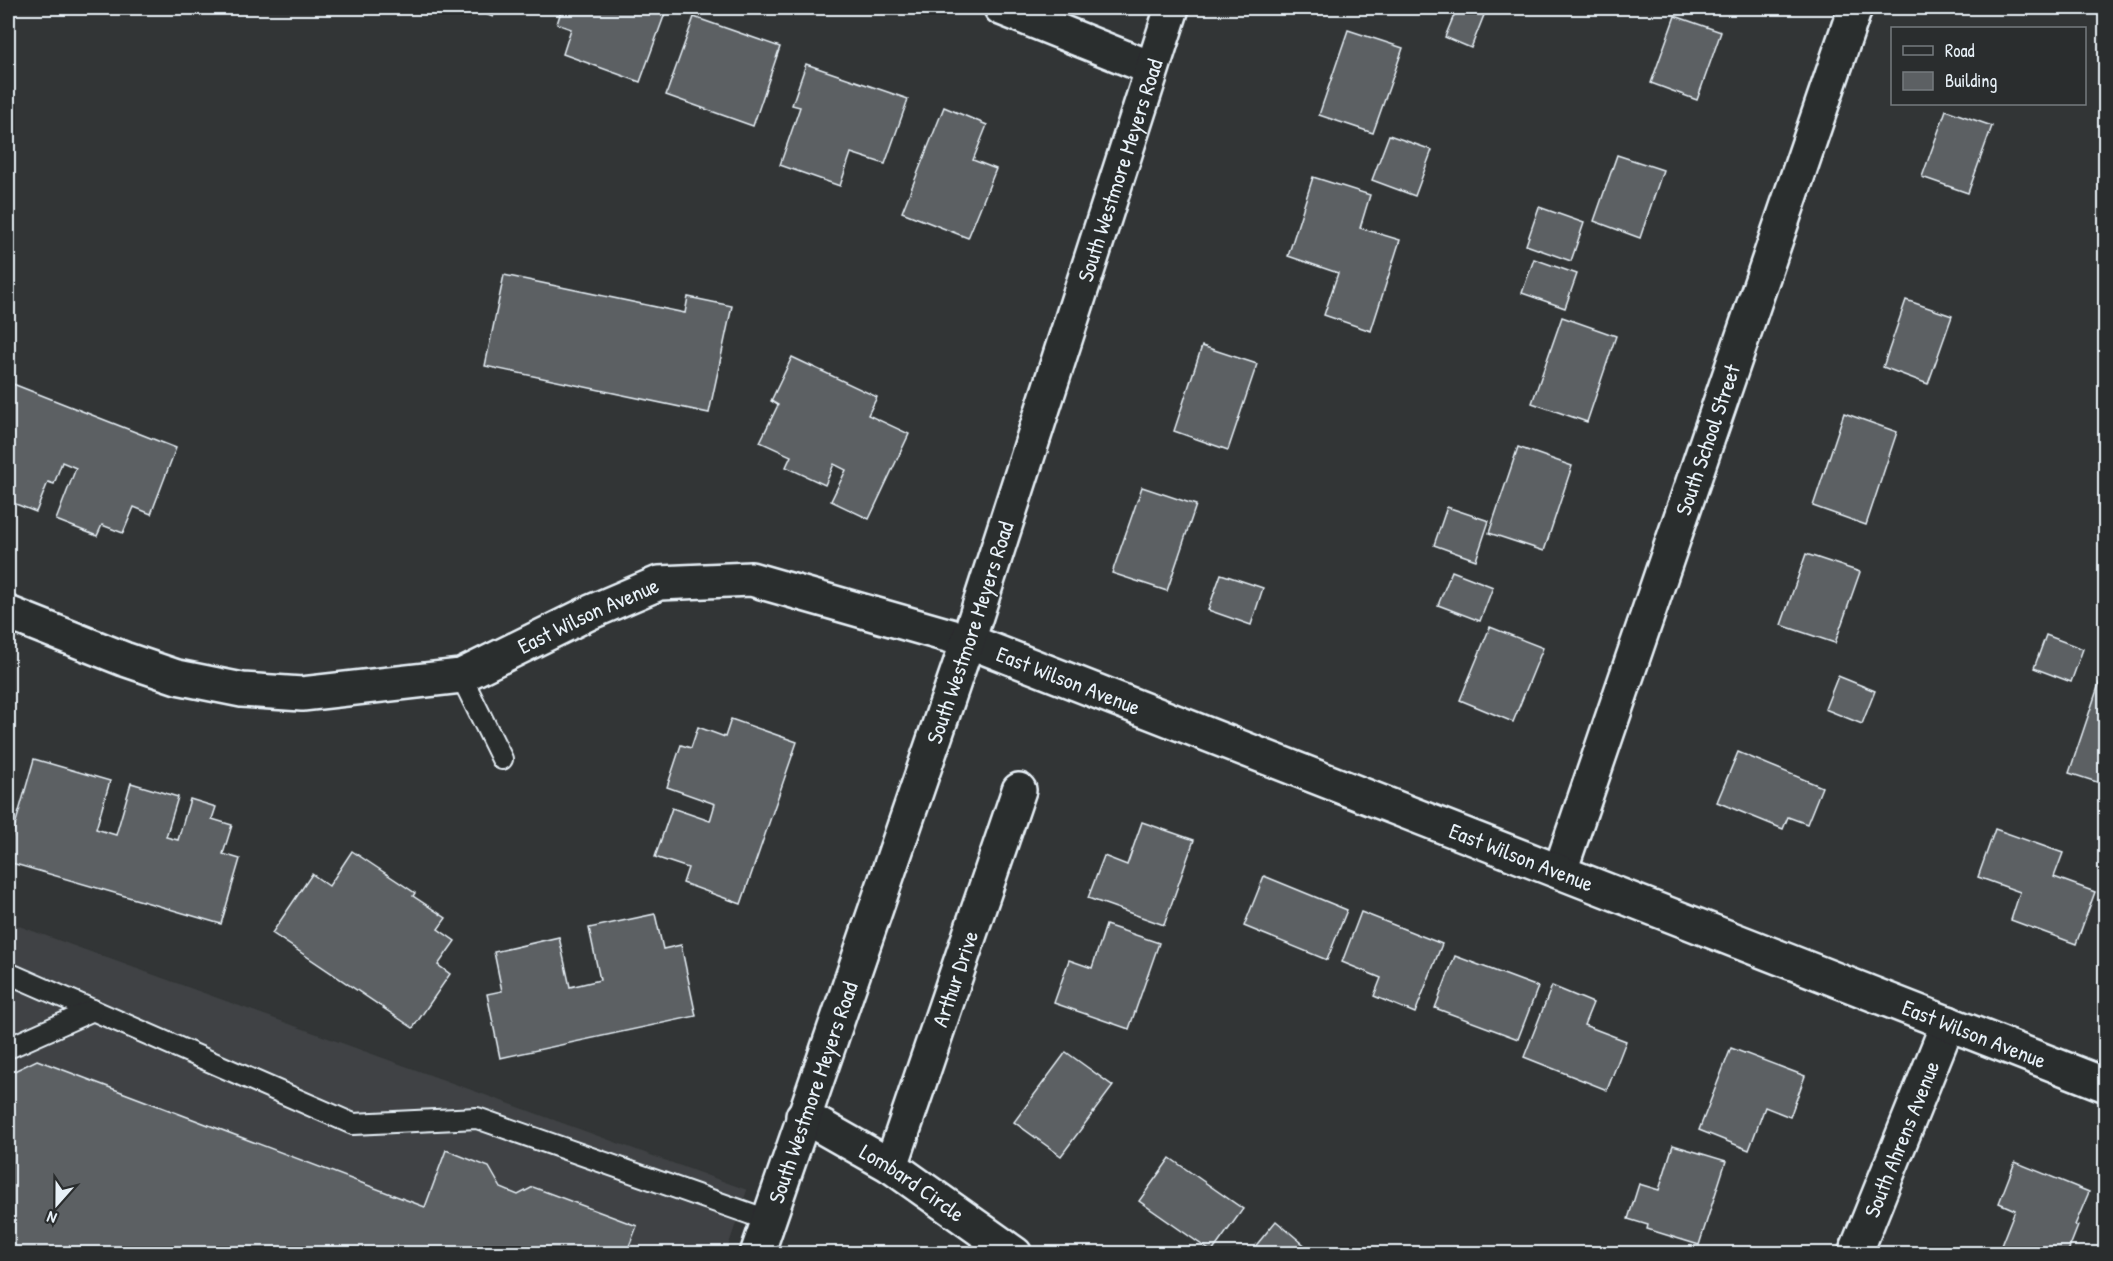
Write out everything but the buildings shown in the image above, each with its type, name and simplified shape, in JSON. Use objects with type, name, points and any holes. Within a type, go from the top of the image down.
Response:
[{"type":"street","points":[[1001,8],[1151,68]]},
{"type":"street","name":"South Westmore Meyers Road","points":[[757,1254],[968,641],[1172,8]]},
{"type":"street","name":"South School Street","points":[[1560,871],[1855,8]]},
{"type":"street","name":"East Wilson Avenue","points":[[8,613],[124,659],[177,677],[242,690],[302,694],[461,676],[591,612],[659,583],[751,579],[968,641],[2106,1085]]},
{"type":"street","name":"Arthur Drive","points":[[891,1166],[1019,790]]},
{"type":"street","name":"South Ahrens Avenue","points":[[1855,1254],[1948,1023]]},
{"type":"street","name":"Lombard Circle","points":[[803,1116],[891,1166],[1016,1254]]},
{"type":"lane","points":[[461,676],[502,759]]},
{"type":"lane","points":[[8,973],[353,1124],[477,1118],[768,1221]]},
{"type":"lane","points":[[8,1048],[93,1010]]},
{"type":"shaded area","points":[[8,922],[747,1190],[726,1253],[8,1253]]}]
